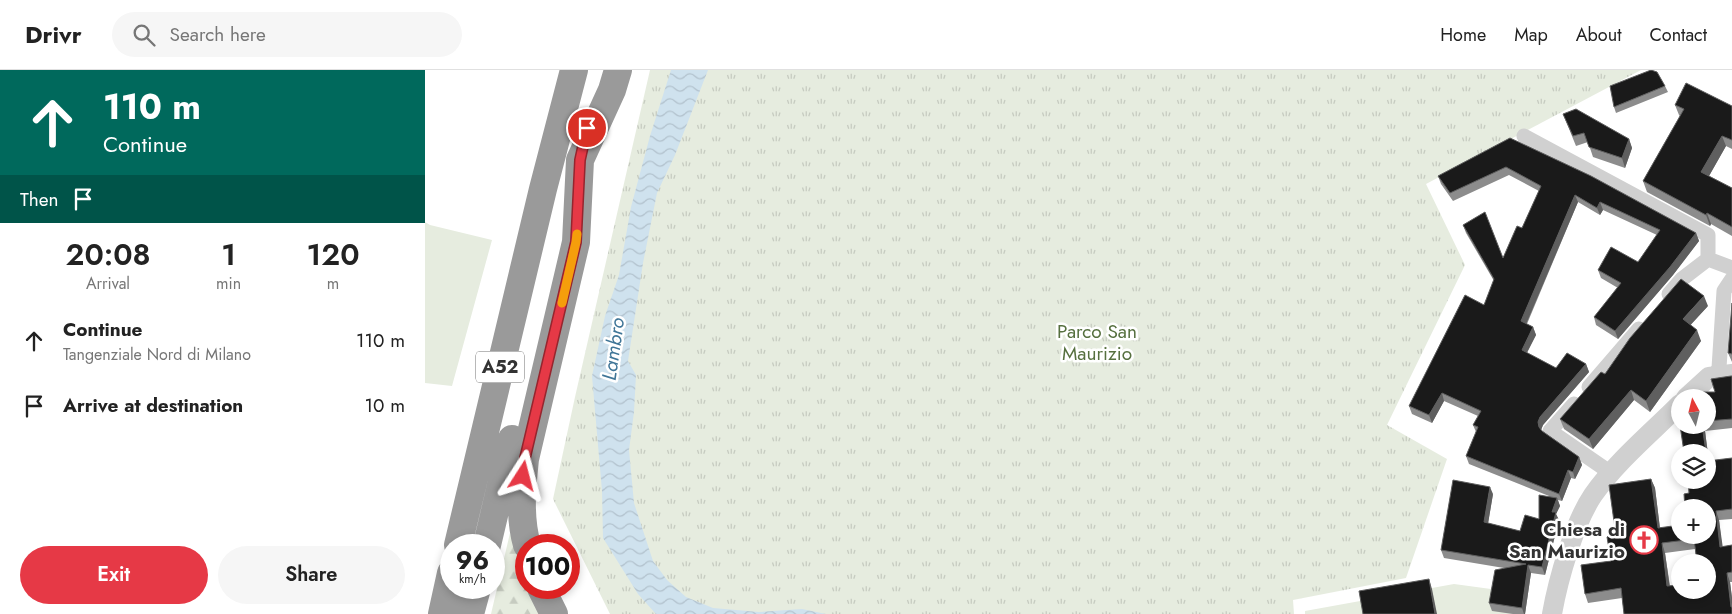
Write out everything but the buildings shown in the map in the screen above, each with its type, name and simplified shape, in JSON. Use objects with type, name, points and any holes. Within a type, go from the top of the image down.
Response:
[{"type":"highway","name":"A52","points":[[461,534],[543,189],[574,70]]},
{"type":"highway","name":"A52","points":[[490,534],[601,70]]},
{"type":"highway","points":[[523,534],[521,493],[525,458],[576,242],[580,160],[612,90],[617,70]]},
{"type":"highway","points":[[470,614],[474,599]]},
{"type":"highway","points":[[546,599],[554,614]]},
{"type":"street","points":[[1523,136],[1708,235],[1708,259]]},
{"type":"street","points":[[1708,259],[1732,268]]},
{"type":"street","points":[[1611,472],[1551,431],[1683,279],[1708,259]]},
{"type":"street","points":[[1726,374],[1719,368],[1724,291],[1732,279]]},
{"type":"street","points":[[1696,389],[1703,382],[1726,374]]},
{"type":"street","points":[[1552,614],[1574,535],[1584,510],[1611,472],[1671,413]]},
{"type":"green space","name":"Parco San Maurizio","points":[[650,70],[1641,70],[1426,184],[1465,265],[1387,425],[1447,459],[1406,578],[1293,600],[1294,614],[610,614],[580,553],[580,534],[570,534],[553,499]]},
{"type":"green space","points":[[425,222],[430,225],[492,240],[452,386],[425,383]]},
{"type":"green space","points":[[510,533],[515,547],[515,599],[536,599],[542,614],[491,614],[495,599],[505,599],[505,554]]},
{"type":"green space","points":[[1454,584],[1527,594],[1525,614],[1305,614],[1305,611]]},
{"type":"water","name":"Lambro","points":[[671,70],[708,70],[675,155],[657,193],[643,263],[628,361],[636,375],[629,450],[634,503],[653,561],[667,580],[686,597],[713,608],[759,612],[802,609],[826,614],[656,614],[638,594],[603,538],[602,491],[592,376],[605,316],[619,275],[631,207],[650,136]]},
{"type":"slow traffic","points":[[562,303],[577,234]]},
{"type":"place","name":"Chiesa di San Maurizio","points":[[1644,540]]},
{"type":"route","points":[[523,476],[525,458],[576,242],[580,160],[587,128]]}]
